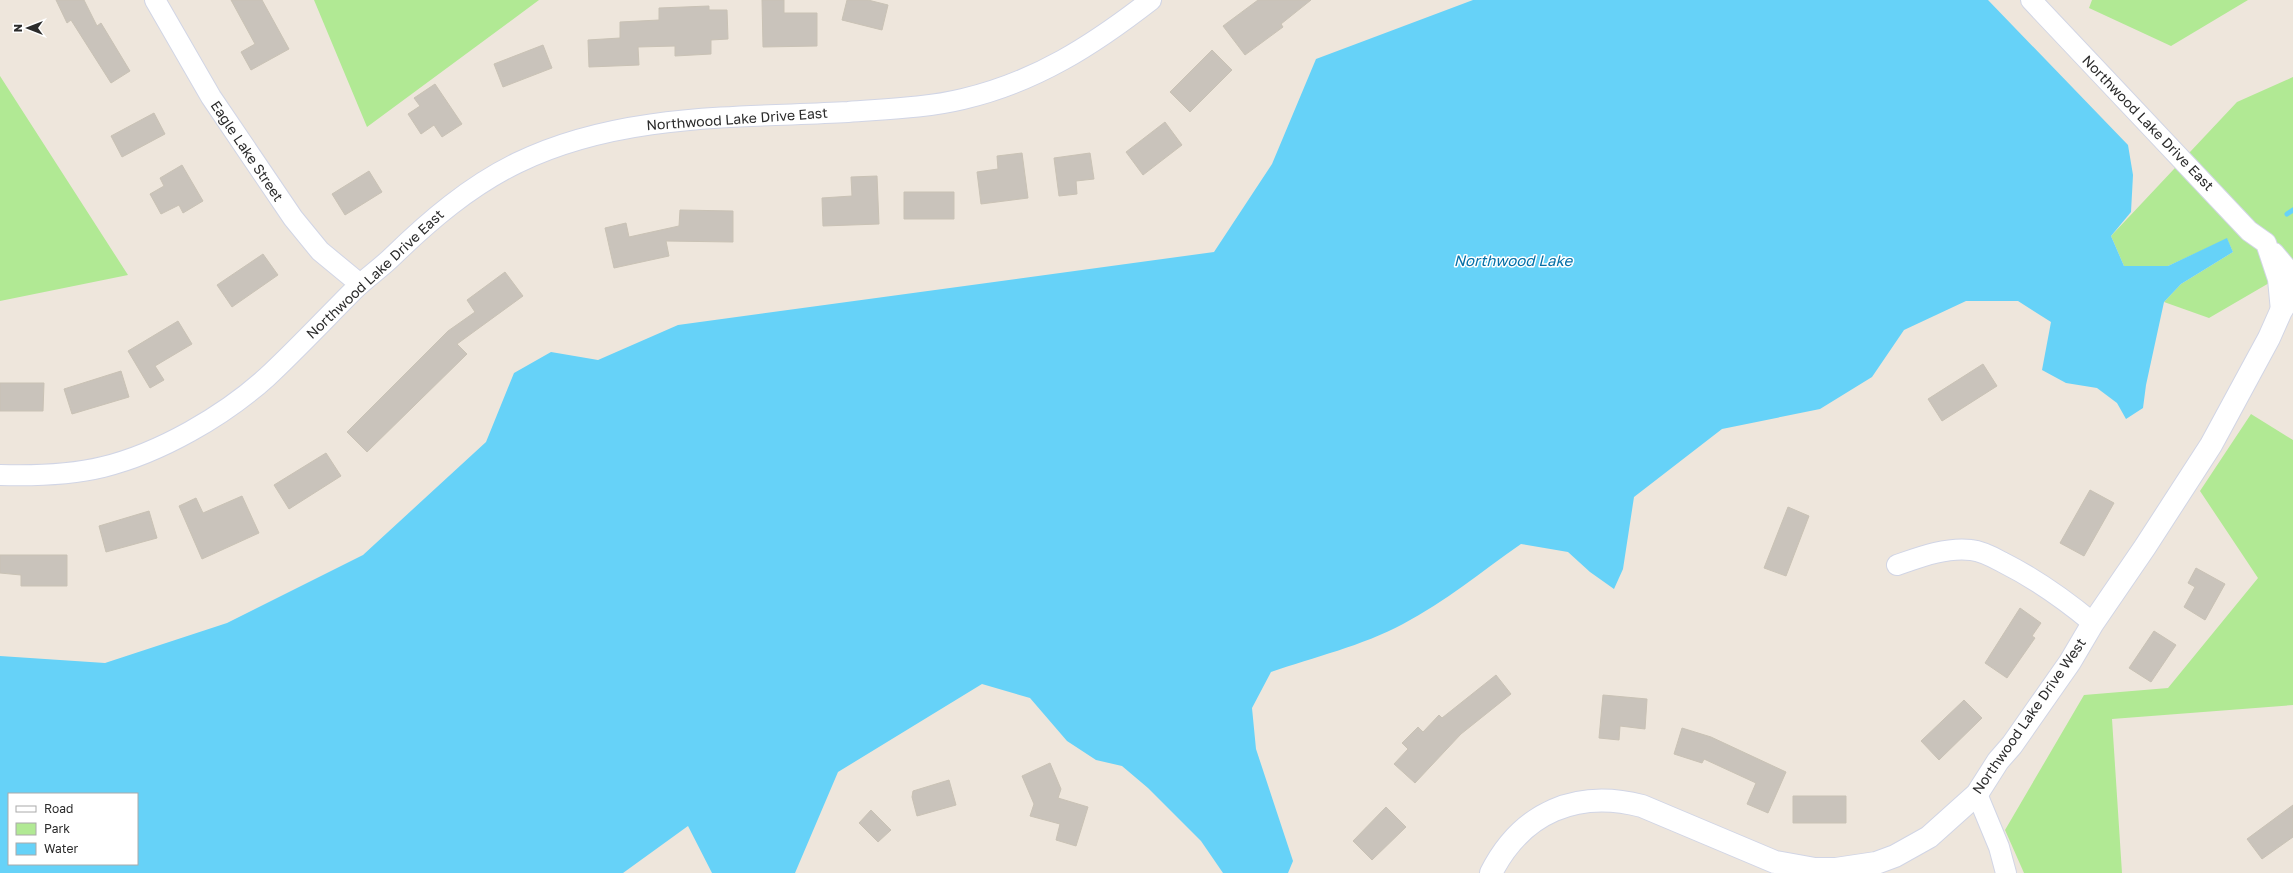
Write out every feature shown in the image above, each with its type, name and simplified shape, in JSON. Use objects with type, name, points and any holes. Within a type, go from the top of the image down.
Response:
[{"type":"street","name":"Eagle Lake Street","points":[[155,0],[211,97],[293,218],[320,251],[360,284]]},
{"type":"street","name":"Northwood Lake Drive East","points":[[0,475],[24,476],[85,471],[106,466],[164,444],[218,415],[265,379],[360,284],[393,257],[405,242],[435,217],[483,182],[517,163],[555,148],[635,125],[718,117],[880,110],[963,99],[1022,80],[1060,63],[1111,31],[1151,0]]},
{"type":"street","name":"Northwood Lake Drive East","points":[[2031,0],[2250,231],[2266,243],[2293,276]]},
{"type":"street","name":"Northwood Lake Drive East","points":[[2266,243],[2293,254]]},
{"type":"street","points":[[2266,243],[2278,279],[2281,311]]},
{"type":"street","name":"Northwood Lake Drive West","points":[[1491,873],[1511,842],[1526,828],[1560,807],[1600,799],[1622,801],[1642,806],[1776,862],[1815,869],[1836,869],[1876,863],[1912,847],[1929,837],[1977,794],[1998,761],[2012,745],[2070,662],[2093,623],[2145,547],[2211,445],[2293,291]]},
{"type":"street","points":[[1897,565],[1933,553],[1971,550],[1989,555],[2025,573],[2060,596],[2093,623]]},
{"type":"street","points":[[1977,794],[1999,847],[2006,873]]},
{"type":"green space","points":[[314,0],[539,0],[367,127]]},
{"type":"green space","points":[[2092,0],[2248,0],[2171,46],[2089,8]]},
{"type":"green space","points":[[0,76],[128,275],[0,301]]},
{"type":"green space","points":[[2293,77],[2293,269],[2209,318],[2164,302],[2181,284],[2233,252],[2227,239],[2168,266],[2124,266],[2111,236],[2237,102]]},
{"type":"green space","points":[[2251,414],[2293,440],[2293,705],[2112,719],[2122,873],[2024,873],[2005,830],[2084,695],[2168,688],[2258,578],[2200,491]]},
{"type":"water","name":"Northwood Lake","points":[[1473,0],[1988,0],[2128,145],[2133,175],[2131,212],[2111,236],[2124,266],[2168,266],[2227,238],[2233,252],[2181,284],[2164,302],[2146,385],[2143,408],[2126,419],[2117,403],[2097,388],[2066,383],[2042,370],[2051,322],[2018,301],[1966,301],[1904,330],[1872,377],[1820,409],[1722,429],[1634,497],[1623,569],[1614,589],[1590,572],[1568,552],[1521,544],[1449,596],[1403,624],[1355,645],[1271,672],[1252,708],[1256,749],[1293,861],[1288,873],[1223,873],[1201,841],[1148,788],[1122,766],[1096,760],[1067,741],[1030,698],[982,684],[838,772],[795,873],[712,873],[688,826],[623,873],[0,873],[0,656],[105,663],[227,623],[363,555],[486,442],[514,373],[551,352],[598,360],[678,325],[1214,252],[1272,164],[1316,59]]},
{"type":"building","points":[[56,0],[84,0],[97,26],[101,23],[130,71],[111,83],[71,20],[67,23]]},
{"type":"building","points":[[231,0],[262,0],[289,49],[251,70],[241,52],[255,44]]},
{"type":"building","points":[[762,0],[784,0],[784,13],[817,13],[817,46],[763,47]]},
{"type":"building","points":[[847,0],[868,0],[888,5],[882,30],[842,20]]},
{"type":"building","points":[[1258,0],[1311,0],[1281,24],[1283,27],[1245,55],[1223,26]]},
{"type":"building","points":[[709,6],[709,10],[727,10],[728,39],[711,40],[711,54],[675,56],[675,46],[638,47],[639,65],[589,67],[588,40],[620,38],[620,22],[659,20],[659,8]]},
{"type":"building","points":[[543,45],[552,68],[503,87],[494,64]]},
{"type":"building","points":[[1212,50],[1232,70],[1190,112],[1170,92]]},
{"type":"building","points":[[435,84],[462,124],[442,137],[434,125],[421,134],[408,114],[420,106],[414,98]]},
{"type":"building","points":[[154,113],[165,134],[122,157],[111,136]]},
{"type":"building","points":[[1165,122],[1182,145],[1143,175],[1126,152]]},
{"type":"building","points":[[1022,153],[1028,198],[981,204],[977,172],[998,169],[997,156]]},
{"type":"building","points":[[1090,153],[1094,179],[1076,181],[1077,194],[1059,196],[1054,158]]},
{"type":"building","points":[[182,165],[203,201],[183,213],[179,205],[161,214],[150,194],[164,186],[160,178]]},
{"type":"building","points":[[369,171],[382,192],[345,215],[332,194]]},
{"type":"building","points":[[877,176],[879,224],[823,226],[822,198],[852,196],[851,177]]},
{"type":"building","points":[[904,192],[954,192],[954,219],[904,219]]},
{"type":"building","points":[[680,210],[733,211],[733,242],[666,241],[669,256],[614,268],[605,228],[626,223],[629,237],[679,226]]},
{"type":"building","points":[[263,254],[278,275],[232,307],[217,285]]},
{"type":"building","points":[[505,272],[523,296],[457,344],[467,354],[367,452],[347,432],[448,331],[475,312],[467,300]]},
{"type":"building","points":[[178,321],[192,344],[155,366],[164,380],[150,388],[128,351]]},
{"type":"building","points":[[1983,364],[1997,386],[1942,421],[1928,399]]},
{"type":"building","points":[[121,371],[129,397],[72,414],[64,389]]},
{"type":"building","points":[[0,383],[44,383],[43,411],[0,411]]},
{"type":"building","points":[[326,453],[341,476],[289,509],[274,485]]},
{"type":"building","points":[[2090,490],[2114,503],[2084,556],[2060,543]]},
{"type":"building","points":[[242,496],[259,533],[202,559],[179,506],[196,498],[203,513]]},
{"type":"building","points":[[1788,507],[1809,516],[1786,576],[1764,568]]},
{"type":"building","points":[[149,511],[157,538],[106,552],[99,526]]},
{"type":"building","points":[[0,555],[67,555],[67,586],[21,586],[21,575],[0,573]]},
{"type":"building","points":[[2196,568],[2225,584],[2205,620],[2184,607],[2195,587],[2188,583]]},
{"type":"building","points":[[2020,608],[2041,623],[2032,636],[2035,638],[2007,678],[1985,663]]},
{"type":"building","points":[[2154,631],[2176,645],[2151,682],[2129,668]]},
{"type":"building","points":[[1496,675],[1511,694],[1461,734],[1415,783],[1394,764],[1408,749],[1402,743],[1418,727],[1423,732],[1439,715],[1442,718]]},
{"type":"building","points":[[1603,695],[1647,699],[1645,729],[1620,726],[1619,740],[1599,738]]},
{"type":"building","points":[[1964,700],[1982,718],[1939,760],[1921,741]]},
{"type":"building","points":[[1682,728],[1711,737],[1786,772],[1768,813],[1747,804],[1756,783],[1704,759],[1702,763],[1674,754]]},
{"type":"building","points":[[1050,763],[1061,789],[1058,798],[1088,807],[1076,846],[1056,840],[1060,824],[1030,816],[1034,804],[1022,776]]},
{"type":"building","points":[[949,780],[956,805],[917,816],[912,797],[913,791]]},
{"type":"building","points":[[1793,796],[1846,796],[1846,823],[1793,823]]},
{"type":"building","points":[[2293,805],[2293,837],[2262,859],[2247,839]]},
{"type":"building","points":[[1386,807],[1406,827],[1372,860],[1353,841]]},
{"type":"building","points":[[871,810],[891,830],[878,842],[859,823]]},
{"type":"waterway","points":[[2287,214],[2293,210]]}]
